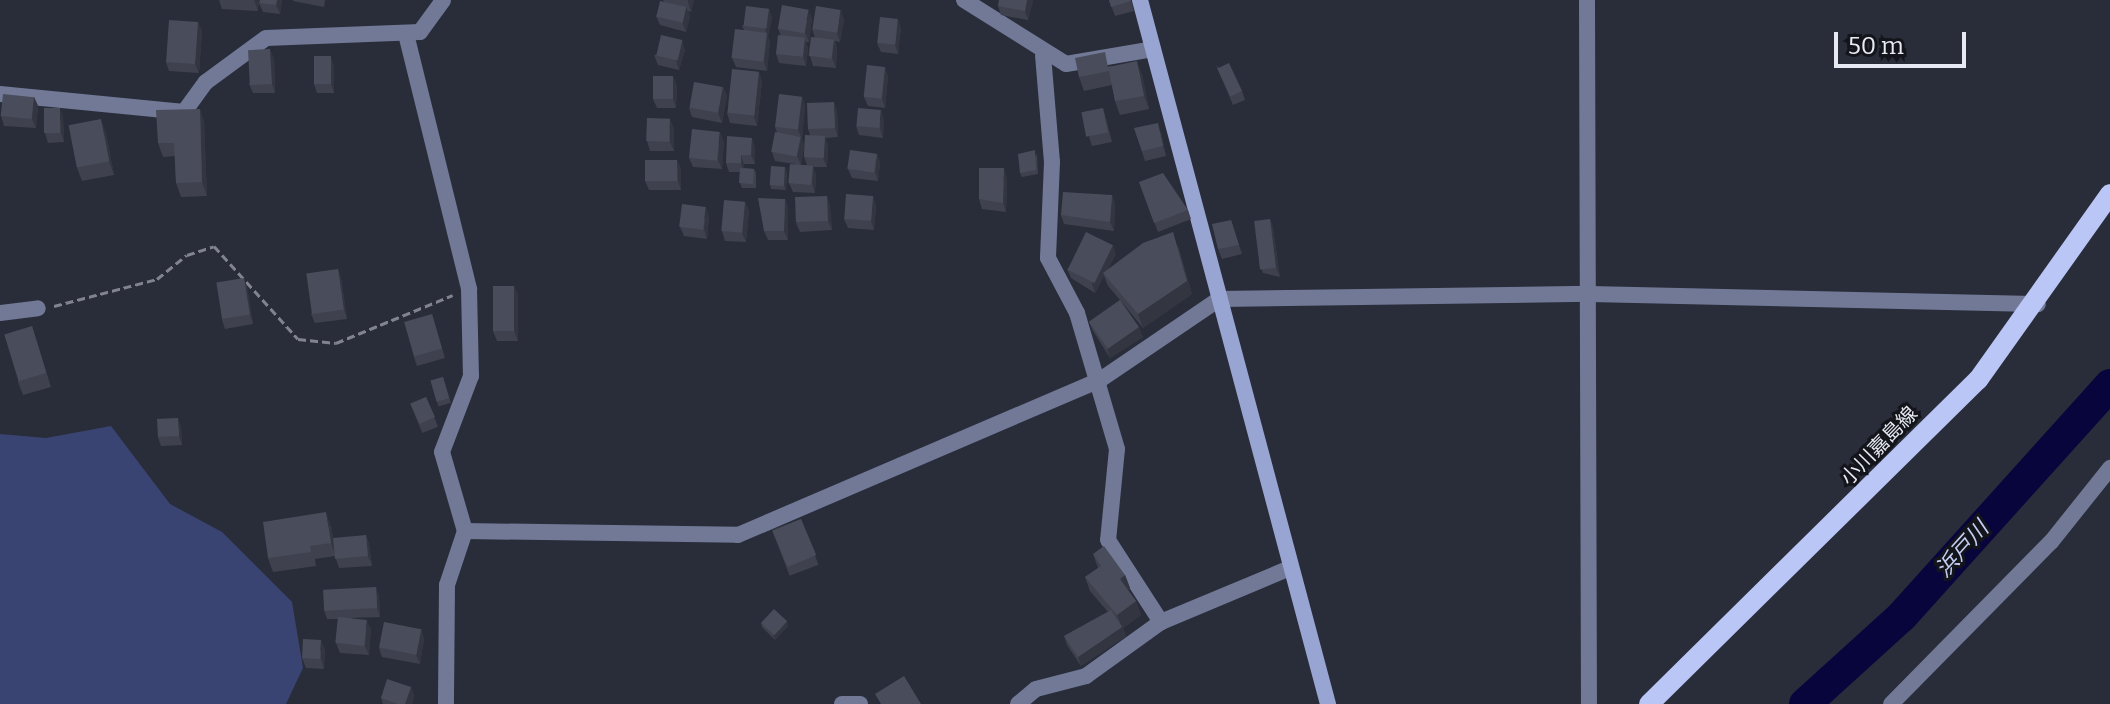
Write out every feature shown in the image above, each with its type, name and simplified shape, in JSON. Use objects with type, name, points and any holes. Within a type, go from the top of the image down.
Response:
[{"type":"main road","name":"小川嘉島線","points":[[1649,704],[1978,380],[2038,304],[2102,214],[2110,194]]},
{"type":"street","points":[[0,94],[184,112],[206,82],[266,38],[406,34],[431,24],[443,0]]},
{"type":"street","points":[[964,0],[1043,55],[1066,64],[1153,49]]},
{"type":"street","points":[[1140,0],[1328,704]]},
{"type":"street","points":[[1587,0],[1589,704]]},
{"type":"street","points":[[406,34],[469,289],[471,376],[442,452],[465,531],[447,585],[446,704]]},
{"type":"street","points":[[1043,55],[1052,162],[1048,258],[1100,380],[1117,449],[1108,540],[1161,622]]},
{"type":"street","points":[[465,531],[738,535],[1100,380],[1219,299],[1590,294],[2038,304]]},
{"type":"street","points":[[0,313],[38,308]]},
{"type":"street","points":[[1891,704],[2051,542],[2110,468]]},
{"type":"street","points":[[1018,704],[1036,689],[1086,676],[1161,622],[1290,568]]},
{"type":"street","points":[[842,704],[860,704]]},
{"type":"path","points":[[38,308],[157,279],[187,255],[214,246],[298,339],[336,343],[469,289]]},
{"type":"shaded area","points":[[111,426],[170,504],[222,532],[292,602],[303,668],[286,704],[0,704],[0,434],[46,438]]},
{"type":"building","points":[[260,0],[277,0],[276,5],[259,3]]},
{"type":"building","points":[[999,0],[1027,0],[1025,11],[998,6]]},
{"type":"building","points":[[1109,0],[1131,0],[1131,1],[1111,7]]},
{"type":"building","points":[[660,1],[686,7],[683,23],[656,17]]},
{"type":"building","points":[[782,5],[809,10],[804,33],[778,29]]},
{"type":"building","points":[[746,6],[769,9],[766,29],[744,26]]},
{"type":"building","points":[[816,6],[841,10],[837,33],[812,29]]},
{"type":"building","points":[[880,17],[898,19],[895,45],[877,43]]},
{"type":"building","points":[[169,20],[198,22],[195,64],[166,62]]},
{"type":"building","points":[[735,29],[767,33],[763,62],[731,58]]},
{"type":"building","points":[[661,35],[682,40],[678,60],[656,55]]},
{"type":"building","points":[[778,35],[805,38],[803,57],[776,54]]},
{"type":"building","points":[[811,37],[834,40],[832,59],[809,56]]},
{"type":"building","points":[[270,49],[272,84],[250,85],[248,50]]},
{"type":"building","points":[[1105,52],[1108,67],[1137,61],[1144,96],[1115,101],[1109,71],[1079,77],[1075,58]]},
{"type":"building","points":[[314,56],[331,56],[331,84],[314,84]]},
{"type":"building","points":[[1229,63],[1242,91],[1230,97],[1217,68]]},
{"type":"building","points":[[867,65],[885,67],[882,99],[864,97]]},
{"type":"building","points":[[732,69],[759,72],[754,116],[727,113]]},
{"type":"building","points":[[653,76],[673,76],[673,99],[653,99]]},
{"type":"building","points":[[694,82],[723,87],[718,113],[689,108]]},
{"type":"building","points":[[3,94],[34,97],[32,119],[1,116]]},
{"type":"building","points":[[779,94],[802,97],[798,130],[775,127]]},
{"type":"building","points":[[834,102],[835,128],[808,129],[807,103]]},
{"type":"building","points":[[44,108],[60,108],[60,133],[44,133]]},
{"type":"building","points":[[858,108],[881,110],[879,128],[856,126]]},
{"type":"building","points":[[1103,108],[1108,133],[1086,137],[1081,112]]},
{"type":"building","points":[[200,109],[202,182],[176,183],[174,143],[158,143],[156,110]]},
{"type":"building","points":[[647,118],[670,119],[669,142],[646,141]]},
{"type":"building","points":[[101,119],[109,161],[77,168],[69,125]]},
{"type":"building","points":[[1158,123],[1163,146],[1142,151],[1134,128]]},
{"type":"building","points":[[692,129],[720,132],[717,161],[689,158]]},
{"type":"building","points":[[775,132],[801,137],[797,157],[771,152]]},
{"type":"building","points":[[805,135],[825,136],[824,158],[804,157]]},
{"type":"building","points":[[727,136],[752,138],[751,155],[741,155],[741,163],[726,163]]},
{"type":"building","points":[[850,150],[877,154],[874,173],[847,169]]},
{"type":"building","points":[[1035,150],[1036,170],[1020,173],[1018,154]]},
{"type":"building","points":[[645,160],[677,160],[677,181],[645,181]]},
{"type":"building","points":[[790,164],[813,166],[811,185],[788,183]]},
{"type":"building","points":[[771,166],[785,167],[784,186],[770,185]]},
{"type":"building","points":[[740,168],[754,169],[753,184],[739,183]]},
{"type":"building","points":[[979,168],[1004,168],[1003,203],[979,199]]},
{"type":"building","points":[[1163,173],[1188,210],[1154,223],[1139,182]]},
{"type":"building","points":[[1063,192],[1112,195],[1110,222],[1061,215]]},
{"type":"building","points":[[846,194],[873,196],[871,221],[844,219]]},
{"type":"building","points":[[827,196],[828,221],[796,222],[795,197]]},
{"type":"building","points":[[758,198],[785,199],[784,231],[764,231]]},
{"type":"building","points":[[724,200],[745,202],[742,233],[721,231]]},
{"type":"building","points":[[682,204],[706,207],[703,230],[679,227]]},
{"type":"building","points":[[1270,219],[1276,268],[1260,270],[1254,221]]},
{"type":"building","points":[[1231,220],[1239,245],[1218,249],[1212,224]]},
{"type":"building","points":[[1086,232],[1113,245],[1095,283],[1068,270]]},
{"type":"building","points":[[1173,232],[1187,281],[1138,314],[1103,273],[1143,243]]},
{"type":"building","points":[[338,269],[344,310],[312,314],[306,273]]},
{"type":"building","points":[[244,278],[250,315],[222,319],[216,282]]},
{"type":"building","points":[[493,286],[514,286],[514,331],[493,331]]},
{"type":"building","points":[[1120,300],[1139,327],[1108,349],[1089,322]]},
{"type":"building","points":[[432,314],[442,349],[414,357],[404,322]]},
{"type":"building","points":[[32,326],[46,373],[19,381],[4,334]]},
{"type":"building","points":[[443,377],[449,398],[437,402],[431,381]]},
{"type":"building","points":[[426,397],[435,417],[419,424],[410,404]]},
{"type":"building","points":[[178,418],[179,436],[158,437],[157,419]]},
{"type":"building","points":[[326,512],[331,543],[310,546],[311,552],[268,558],[263,522]]},
{"type":"building","points":[[801,519],[816,555],[788,567],[772,531]]},
{"type":"building","points":[[366,535],[368,556],[335,559],[333,538]]},
{"type":"building","points":[[1104,546],[1125,575],[1120,579],[1136,601],[1117,615],[1085,577],[1101,566],[1093,554]]},
{"type":"building","points":[[376,587],[377,608],[324,611],[323,590]]},
{"type":"building","points":[[774,609],[787,621],[774,635],[761,623]]},
{"type":"building","points":[[1111,610],[1122,627],[1078,657],[1064,636]]},
{"type":"building","points":[[338,617],[367,620],[364,646],[335,643]]},
{"type":"building","points":[[384,622],[421,629],[416,655],[379,648]]},
{"type":"building","points":[[303,639],[321,640],[320,659],[302,658]]},
{"type":"building","points":[[904,676],[921,704],[881,704],[875,694]]},
{"type":"building","points":[[387,679],[411,687],[405,704],[381,698]]},
{"type":"waterway","name":"浜戸川","points":[[1805,704],[1902,616],[2110,385]]}]
